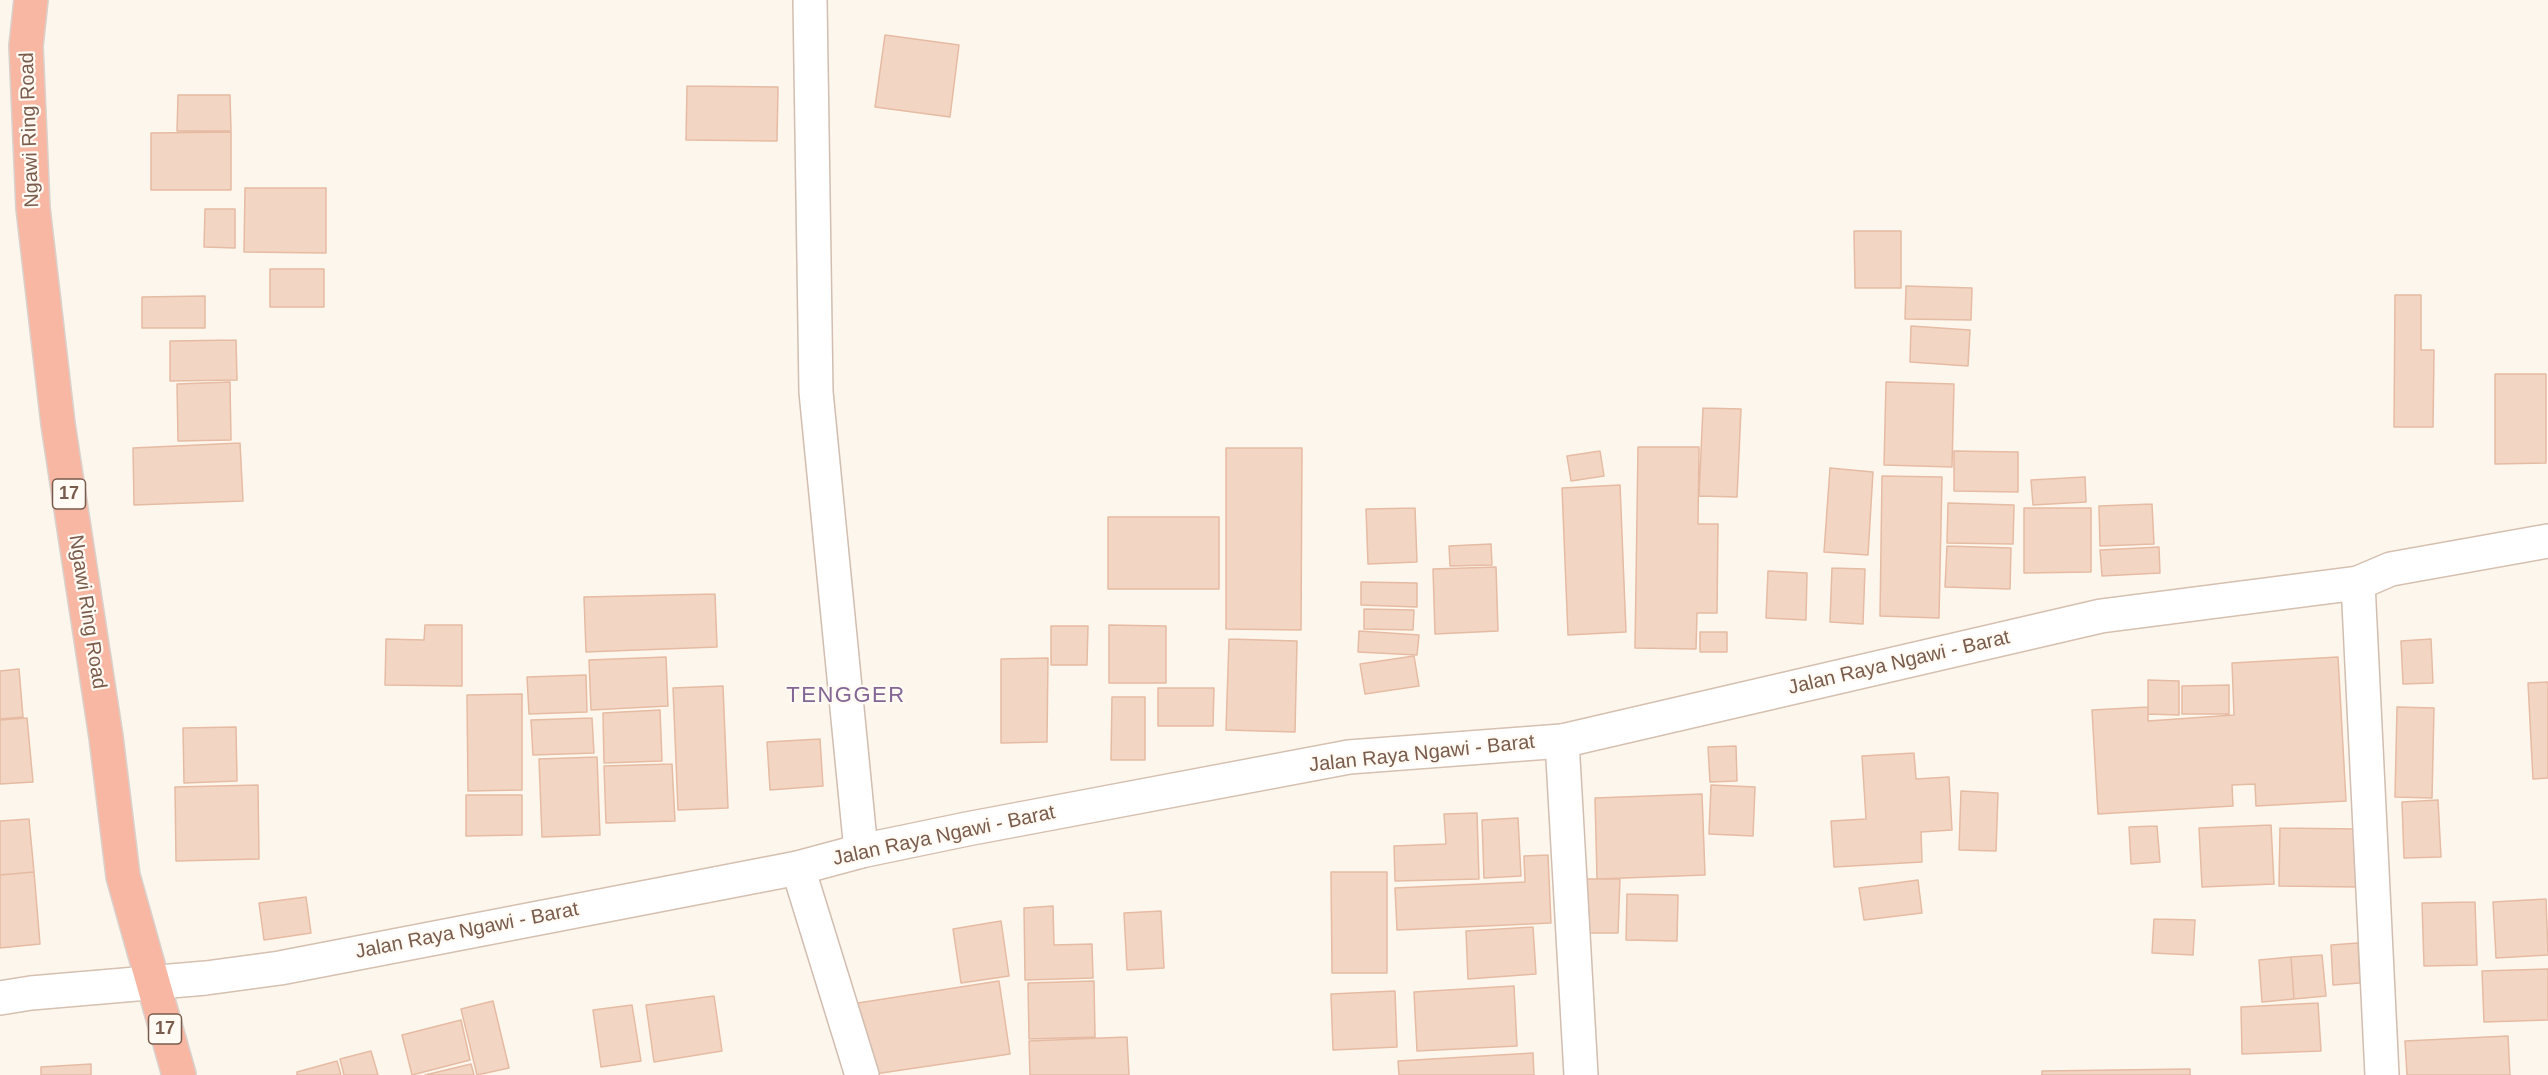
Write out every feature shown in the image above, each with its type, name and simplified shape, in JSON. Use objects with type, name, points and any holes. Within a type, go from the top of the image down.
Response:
[{"type":"highway","name":"Ngawi Ring Road","points":[[32,0],[26,46],[33,208],[58,424],[106,737],[123,876],[179,1075]]},
{"type":"main road","points":[[810,0],[816,392],[861,850]]},
{"type":"main road","name":"Jalan Raya Ngawi - Barat","points":[[0,998],[40,992],[206,978],[280,968],[798,868],[861,850],[1349,757],[1562,741],[2101,616],[2358,583],[2391,569],[2548,541]]},
{"type":"main road","points":[[2358,583],[2382,1075]]},
{"type":"main road","points":[[1562,741],[1581,1075]]},
{"type":"main road","points":[[798,868],[862,1075]]},
{"type":"building","points":[[885,35],[959,45],[950,117],[875,107]]},
{"type":"building","points":[[687,86],[778,87],[777,141],[686,140]]},
{"type":"building","points":[[178,95],[230,95],[231,131],[177,131]]},
{"type":"building","points":[[231,132],[231,190],[151,190],[151,133]]},
{"type":"building","points":[[245,188],[326,188],[326,253],[244,252]]},
{"type":"building","points":[[205,209],[235,209],[235,248],[204,247]]},
{"type":"building","points":[[1854,231],[1901,231],[1901,288],[1855,288]]},
{"type":"building","points":[[270,269],[324,269],[324,307],[270,307]]},
{"type":"building","points":[[1906,286],[1972,288],[1971,320],[1905,319]]},
{"type":"building","points":[[2395,295],[2421,295],[2421,350],[2434,350],[2433,427],[2394,427]]},
{"type":"building","points":[[205,296],[205,328],[142,328],[142,297]]},
{"type":"building","points":[[1911,326],[1970,330],[1968,366],[1910,362]]},
{"type":"building","points":[[236,340],[237,380],[170,381],[170,341]]},
{"type":"building","points":[[2495,374],[2546,374],[2546,463],[2495,464]]},
{"type":"building","points":[[230,382],[231,440],[178,441],[177,384]]},
{"type":"building","points":[[1886,382],[1954,384],[1952,467],[1884,465]]},
{"type":"building","points":[[1703,408],[1741,409],[1737,497],[1699,496]]},
{"type":"building","points":[[240,443],[243,501],[134,505],[133,448]]},
{"type":"building","points":[[1638,447],[1699,447],[1698,524],[1718,524],[1717,613],[1697,613],[1696,649],[1635,648]]},
{"type":"building","points":[[1226,448],[1302,448],[1301,630],[1226,629]]},
{"type":"building","points":[[1600,451],[1604,476],[1571,481],[1567,456]]},
{"type":"building","points":[[1954,451],[2018,452],[2018,492],[1954,491]]},
{"type":"building","points":[[1830,468],[1873,472],[1868,555],[1824,552]]},
{"type":"building","points":[[1882,476],[1942,477],[1939,618],[1880,616]]},
{"type":"building","points":[[2085,477],[2086,502],[2033,505],[2031,480]]},
{"type":"building","points":[[1620,485],[1626,632],[1568,635],[1562,488]]},
{"type":"building","points":[[1948,503],[2014,505],[2013,544],[1947,543]]},
{"type":"building","points":[[2152,504],[2154,544],[2100,546],[2099,506]]},
{"type":"building","points":[[1415,508],[1417,562],[1368,564],[1366,509]]},
{"type":"building","points":[[2024,508],[2091,508],[2091,572],[2024,573]]},
{"type":"building","points":[[1108,517],[1219,517],[1219,589],[1108,589]]},
{"type":"building","points":[[1491,544],[1492,565],[1450,566],[1449,546]]},
{"type":"building","points":[[1947,546],[2011,548],[2010,589],[1945,587]]},
{"type":"building","points":[[2159,547],[2160,573],[2102,576],[2100,550]]},
{"type":"building","points":[[1496,567],[1498,631],[1435,634],[1433,569]]},
{"type":"building","points":[[1832,568],[1865,569],[1863,624],[1830,622]]},
{"type":"building","points":[[1768,571],[1807,573],[1806,620],[1766,618]]},
{"type":"building","points":[[1361,582],[1417,583],[1417,607],[1361,605]]},
{"type":"building","points":[[715,594],[717,647],[586,652],[584,597]]},
{"type":"building","points":[[1364,609],[1414,610],[1413,630],[1364,629]]},
{"type":"building","points":[[425,625],[462,625],[462,686],[385,685],[386,639],[424,640]]},
{"type":"building","points":[[1109,625],[1166,626],[1166,683],[1109,683]]},
{"type":"building","points":[[1051,626],[1088,626],[1087,665],[1051,665]]},
{"type":"building","points":[[1359,631],[1419,635],[1417,655],[1358,652]]},
{"type":"building","points":[[1700,632],[1727,632],[1727,652],[1700,652]]},
{"type":"building","points":[[1229,639],[1297,641],[1295,732],[1226,730]]},
{"type":"building","points":[[2431,639],[2433,683],[2403,684],[2401,641]]},
{"type":"building","points":[[1414,656],[1419,686],[1365,694],[1360,664]]},
{"type":"building","points":[[666,657],[668,706],[591,710],[589,660]]},
{"type":"building","points":[[2338,657],[2346,801],[2256,806],[2255,784],[2232,785],[2233,806],[2098,814],[2092,710],[2148,707],[2148,721],[2234,715],[2232,663]]},
{"type":"building","points":[[1048,658],[1047,742],[1001,743],[1001,659]]},
{"type":"building","points":[[19,669],[23,717],[0,719],[0,671]]},
{"type":"building","points":[[586,675],[587,712],[529,714],[527,677]]},
{"type":"building","points":[[2148,680],[2179,681],[2179,715],[2148,714]]},
{"type":"building","points":[[2548,682],[2548,778],[2533,779],[2528,683]]},
{"type":"building","points":[[2229,685],[2229,714],[2182,714],[2182,686]]},
{"type":"building","points":[[723,686],[728,808],[678,810],[673,688]]},
{"type":"building","points":[[1158,688],[1214,688],[1213,726],[1158,726]]},
{"type":"building","points":[[522,694],[522,790],[468,791],[467,695]]},
{"type":"building","points":[[1112,697],[1145,697],[1145,760],[1111,760]]},
{"type":"building","points":[[2397,707],[2434,708],[2432,798],[2395,797]]},
{"type":"building","points":[[660,710],[662,761],[604,763],[603,713]]},
{"type":"building","points":[[27,718],[33,782],[0,784],[0,720]]},
{"type":"building","points":[[592,718],[594,753],[533,755],[531,720]]},
{"type":"building","points":[[236,727],[237,781],[184,783],[183,728]]},
{"type":"building","points":[[820,739],[823,786],[770,790],[767,742]]},
{"type":"building","points":[[1736,746],[1737,781],[1710,782],[1708,747]]},
{"type":"building","points":[[1914,753],[1916,779],[1949,777],[1952,830],[1921,832],[1922,862],[1834,867],[1831,821],[1866,819],[1862,756]]},
{"type":"building","points":[[597,757],[600,835],[542,837],[539,759]]},
{"type":"building","points":[[672,764],[675,821],[606,823],[604,766]]},
{"type":"building","points":[[258,785],[259,859],[176,861],[175,787]]},
{"type":"building","points":[[1711,785],[1755,787],[1753,836],[1709,834]]},
{"type":"building","points":[[1961,791],[1998,793],[1996,851],[1959,850]]},
{"type":"building","points":[[1702,794],[1705,875],[1597,879],[1595,798]]},
{"type":"building","points":[[466,795],[522,795],[522,835],[466,836]]},
{"type":"building","points":[[2438,800],[2441,857],[2404,858],[2402,802]]},
{"type":"building","points":[[1477,813],[1479,879],[1395,881],[1394,846],[1446,844],[1444,814]]},
{"type":"building","points":[[1518,818],[1521,876],[1484,878],[1482,820]]},
{"type":"building","points":[[29,819],[34,872],[0,875],[0,821]]},
{"type":"building","points":[[2271,825],[2274,884],[2202,887],[2199,828]]},
{"type":"building","points":[[2157,826],[2160,862],[2131,864],[2129,827]]},
{"type":"building","points":[[2280,828],[2357,829],[2357,887],[2279,886]]},
{"type":"building","points":[[1548,855],[1551,923],[1397,930],[1395,888],[1525,882],[1524,856]]},
{"type":"building","points":[[34,872],[40,944],[0,948],[0,875]]},
{"type":"building","points":[[1331,872],[1387,872],[1387,973],[1332,973]]},
{"type":"building","points":[[1586,879],[1620,879],[1618,933],[1585,933]]},
{"type":"building","points":[[1918,880],[1922,913],[1864,920],[1859,888]]},
{"type":"building","points":[[1627,894],[1678,895],[1677,941],[1626,940]]},
{"type":"building","points":[[306,897],[311,933],[264,940],[259,903]]},
{"type":"building","points":[[2546,899],[2548,955],[2496,958],[2493,902]]},
{"type":"building","points":[[2475,902],[2477,965],[2424,966],[2422,903]]},
{"type":"building","points":[[1053,906],[1054,945],[1092,944],[1093,978],[1025,980],[1024,908]]},
{"type":"building","points":[[1161,911],[1164,968],[1127,970],[1124,913]]},
{"type":"building","points":[[2154,919],[2195,920],[2193,955],[2152,953]]},
{"type":"building","points":[[1001,921],[1009,976],[961,983],[953,929]]},
{"type":"building","points":[[1533,927],[1536,974],[1468,979],[1466,931]]},
{"type":"building","points":[[2358,943],[2360,983],[2333,985],[2331,945]]},
{"type":"building","points":[[2322,955],[2326,996],[2294,999],[2291,957]]},
{"type":"building","points":[[2291,957],[2294,999],[2262,1002],[2259,960]]},
{"type":"building","points":[[2548,969],[2548,1020],[2484,1022],[2482,971]]},
{"type":"building","points":[[999,981],[1010,1054],[868,1075],[858,1003]]},
{"type":"building","points":[[1094,981],[1095,1037],[1029,1039],[1028,983]]},
{"type":"building","points":[[1514,986],[1517,1046],[1417,1051],[1414,992]]},
{"type":"building","points":[[1395,991],[1397,1047],[1333,1050],[1331,994]]},
{"type":"building","points":[[714,996],[722,1051],[654,1062],[646,1005]]},
{"type":"building","points":[[493,1001],[509,1068],[477,1075],[461,1009]]},
{"type":"building","points":[[2318,1003],[2321,1051],[2242,1054],[2241,1007]]},
{"type":"building","points":[[632,1005],[641,1061],[601,1067],[593,1010]]},
{"type":"building","points":[[461,1020],[470,1060],[412,1075],[402,1035]]},
{"type":"building","points":[[2508,1036],[2510,1075],[2407,1075],[2405,1041]]},
{"type":"building","points":[[1127,1037],[1129,1075],[1030,1075],[1029,1041]]},
{"type":"building","points":[[371,1051],[378,1075],[344,1075],[340,1059]]},
{"type":"building","points":[[1533,1053],[1534,1075],[1399,1075],[1398,1061]]},
{"type":"building","points":[[337,1061],[341,1075],[297,1075],[297,1072]]},
{"type":"building","points":[[91,1064],[91,1075],[41,1075],[41,1067]]},
{"type":"building","points":[[471,1064],[474,1075],[425,1075]]},
{"type":"building","points":[[2190,1069],[2190,1075],[2042,1075],[2042,1071]]},
{"type":"district","name":"TENGGER","points":[[846,696]]}]
